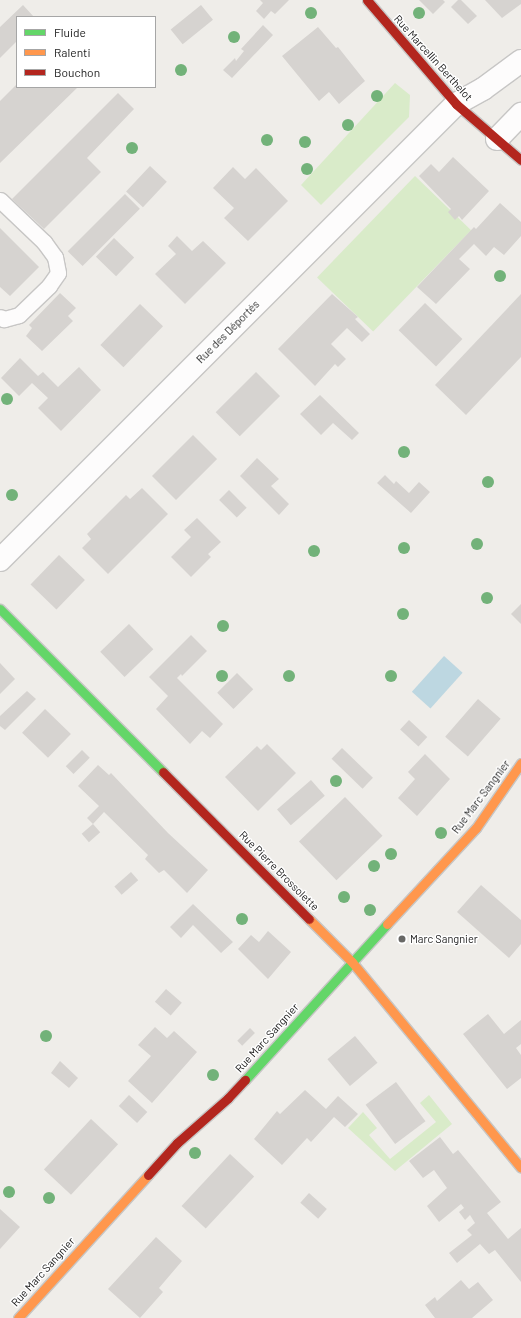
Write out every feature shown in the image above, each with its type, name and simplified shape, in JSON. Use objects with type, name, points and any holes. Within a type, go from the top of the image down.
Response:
[{"type":"street","name":"Rue Marcellin Berthelot","points":[[367,0],[456,104],[521,160]]},
{"type":"street","name":"Rue des Déportés","points":[[0,560],[456,104],[483,89],[521,61]]},
{"type":"street","points":[[497,139],[521,114]]},
{"type":"street","name":"Rue Pierre Brossolette","points":[[0,609],[352,962],[521,1168]]},
{"type":"street","name":"Rue Marc Sangnier","points":[[18,1318],[177,1143],[228,1098],[476,828],[521,763]]},
{"type":"lane","points":[[0,200],[44,242],[55,257],[58,272],[49,286],[19,315],[4,319],[0,317]]},
{"type":"green space","points":[[395,83],[410,95],[409,117],[321,205],[301,185]]},
{"type":"green space","points":[[415,176],[471,230],[373,332],[317,277]]},
{"type":"green space","points":[[429,1095],[452,1124],[395,1171],[348,1128],[363,1112],[377,1128],[369,1135],[390,1159],[436,1122],[420,1103]]},
{"type":"water","points":[[444,656],[463,673],[430,708],[412,692]]},
{"type":"building","points":[[260,0],[289,0],[275,14],[271,11],[264,19],[256,11],[263,3]]},
{"type":"building","points":[[419,0],[443,0],[445,2],[433,14]]},
{"type":"building","points":[[458,0],[461,0],[477,16],[468,24],[451,7]]},
{"type":"building","points":[[485,0],[521,0],[521,4],[502,18]]},
{"type":"building","points":[[23,5],[33,16],[16,16],[16,42],[0,58],[0,27]]},
{"type":"building","points":[[201,5],[213,20],[183,44],[171,30]]},
{"type":"building","points":[[263,25],[273,35],[232,78],[223,70],[235,58],[236,61],[244,51],[241,49]]},
{"type":"building","points":[[318,27],[336,48],[338,47],[365,81],[339,104],[329,92],[319,101],[282,56]]},
{"type":"building","points":[[16,85],[16,88],[77,88],[0,163],[0,101]]},
{"type":"building","points":[[118,93],[134,109],[87,158],[101,172],[44,229],[12,199]]},
{"type":"building","points":[[453,157],[489,191],[462,220],[459,216],[455,220],[448,212],[451,209],[419,176],[431,164],[439,172]]},
{"type":"building","points":[[150,166],[167,182],[143,207],[126,192]]},
{"type":"building","points":[[233,167],[245,179],[256,168],[288,201],[248,241],[224,218],[234,208],[213,188]]},
{"type":"building","points":[[125,194],[140,209],[83,266],[68,251]]},
{"type":"building","points":[[500,203],[521,222],[521,236],[504,255],[494,247],[486,256],[474,244],[459,259],[470,269],[436,304],[417,287],[474,227],[476,229]]},
{"type":"building","points":[[0,228],[39,267],[10,296],[0,287]]},
{"type":"building","points":[[177,236],[192,251],[203,241],[226,263],[185,304],[155,274],[176,254],[168,246]]},
{"type":"building","points":[[114,238],[134,257],[116,276],[96,257]]},
{"type":"building","points":[[60,293],[76,308],[68,316],[73,321],[42,351],[26,336],[32,328],[29,325]]},
{"type":"building","points":[[332,294],[358,317],[355,319],[370,334],[362,342],[347,328],[331,344],[346,359],[338,367],[335,364],[315,386],[278,349]]},
{"type":"building","points":[[521,294],[521,357],[466,415],[435,385]]},
{"type":"building","points":[[425,303],[462,339],[436,366],[399,330]]},
{"type":"building","points":[[140,304],[163,326],[123,367],[100,345]]},
{"type":"building","points":[[20,358],[38,376],[43,372],[58,387],[79,367],[101,390],[61,431],[38,408],[48,398],[32,383],[19,396],[1,378]]},
{"type":"building","points":[[256,372],[280,396],[240,436],[216,412]]},
{"type":"building","points":[[320,395],[359,433],[352,440],[333,423],[321,435],[300,414]]},
{"type":"building","points":[[193,435],[217,459],[176,500],[152,476]]},
{"type":"building","points":[[257,458],[279,479],[271,486],[289,504],[279,515],[240,476]]},
{"type":"building","points":[[385,475],[394,484],[396,481],[409,493],[419,482],[430,492],[411,513],[377,483]]},
{"type":"building","points":[[142,488],[168,514],[108,574],[82,548],[91,539],[87,534],[126,495],[130,499]]},
{"type":"building","points":[[229,490],[247,508],[237,518],[219,500]]},
{"type":"building","points":[[197,518],[221,542],[208,554],[211,557],[191,577],[171,557],[191,537],[184,530]]},
{"type":"building","points":[[59,555],[85,580],[56,610],[31,584]]},
{"type":"building","points":[[521,604],[521,624],[511,614]]},
{"type":"building","points":[[129,624],[153,649],[125,677],[100,652]]},
{"type":"building","points":[[191,635],[207,651],[182,676],[181,674],[177,678],[223,724],[210,738],[202,731],[190,744],[156,709],[168,696],[149,677]]},
{"type":"building","points":[[0,663],[15,679],[0,694]]},
{"type":"building","points":[[237,673],[253,689],[233,709],[217,693]]},
{"type":"building","points":[[27,691],[36,699],[5,730],[0,726],[0,716]]},
{"type":"building","points":[[478,699],[501,719],[468,756],[445,737]]},
{"type":"building","points":[[45,709],[71,734],[48,758],[22,733]]},
{"type":"building","points":[[409,720],[427,737],[418,747],[400,730]]},
{"type":"building","points":[[267,744],[296,773],[258,811],[225,777],[257,746],[261,750]]},
{"type":"building","points":[[342,748],[373,778],[363,789],[332,759]]},
{"type":"building","points":[[82,750],[90,758],[74,774],[66,766]]},
{"type":"building","points":[[425,754],[450,779],[417,816],[398,798],[415,779],[408,772]]},
{"type":"building","points":[[98,765],[109,775],[111,773],[168,833],[208,870],[187,893],[164,870],[159,873],[145,859],[148,855],[104,812],[93,824],[87,818],[99,806],[78,786]]},
{"type":"building","points":[[311,780],[325,796],[291,825],[277,810]]},
{"type":"building","points":[[345,797],[383,836],[336,880],[299,841]]},
{"type":"building","points":[[93,824],[100,832],[89,842],[82,834]]},
{"type":"building","points":[[131,872],[138,880],[122,895],[114,886]]},
{"type":"building","points":[[481,885],[521,920],[521,944],[509,958],[457,912]]},
{"type":"building","points":[[193,904],[233,942],[221,953],[193,925],[181,938],[170,927]]},
{"type":"building","points":[[268,931],[291,952],[268,979],[238,949],[251,935],[259,942]]},
{"type":"building","points":[[166,989],[182,1003],[171,1016],[155,1002]]},
{"type":"building","points":[[488,1014],[504,1034],[521,1020],[521,1044],[516,1048],[521,1055],[521,1078],[507,1089],[463,1034]]},
{"type":"building","points":[[155,1027],[167,1038],[174,1031],[197,1052],[152,1103],[128,1081],[151,1056],[138,1045]]},
{"type":"building","points":[[250,1028],[255,1033],[242,1046],[237,1041]]},
{"type":"building","points":[[355,1036],[377,1063],[350,1086],[327,1059]]},
{"type":"building","points":[[60,1061],[78,1078],[69,1088],[51,1073]]},
{"type":"building","points":[[396,1082],[425,1121],[395,1144],[366,1105]]},
{"type":"building","points":[[305,1090],[326,1109],[338,1096],[358,1114],[345,1127],[334,1117],[311,1142],[307,1138],[282,1165],[254,1139],[277,1111],[280,1114]]},
{"type":"building","points":[[129,1095],[147,1112],[137,1123],[119,1106]]},
{"type":"building","points":[[91,1119],[118,1144],[71,1195],[44,1169]]},
{"type":"building","points":[[440,1137],[453,1154],[458,1150],[501,1202],[487,1213],[508,1239],[521,1228],[521,1282],[495,1250],[489,1254],[480,1244],[457,1263],[449,1253],[472,1235],[467,1230],[475,1223],[470,1215],[465,1220],[459,1212],[464,1208],[461,1204],[439,1222],[427,1206],[447,1188],[434,1170],[423,1178],[409,1161]]},
{"type":"building","points":[[230,1154],[254,1177],[206,1228],[182,1206]]},
{"type":"building","points":[[309,1193],[327,1209],[318,1219],[300,1203]]},
{"type":"building","points":[[0,1209],[20,1227],[0,1249]]},
{"type":"building","points":[[156,1237],[182,1261],[159,1288],[163,1292],[140,1318],[108,1289]]},
{"type":"building","points":[[461,1280],[469,1289],[478,1282],[493,1300],[472,1318],[435,1318],[425,1305],[435,1297],[437,1301]]},
{"type":"traffic: fast","points":[[0,609],[163,772]]},
{"type":"traffic: fast","points":[[245,1080],[387,924]]},
{"type":"traffic: slow","points":[[387,924],[476,828],[521,763]]},
{"type":"traffic: slow","points":[[309,919],[352,962],[521,1168]]},
{"type":"traffic: slow","points":[[18,1318],[148,1175]]},
{"type":"traffic: jam","points":[[367,0],[456,104],[521,160]]},
{"type":"traffic: jam","points":[[163,772],[309,919]]},
{"type":"traffic: jam","points":[[148,1175],[177,1143],[228,1098],[245,1080]]},
{"type":"place","name":"Marc Sangnier","points":[[402,939]]}]
